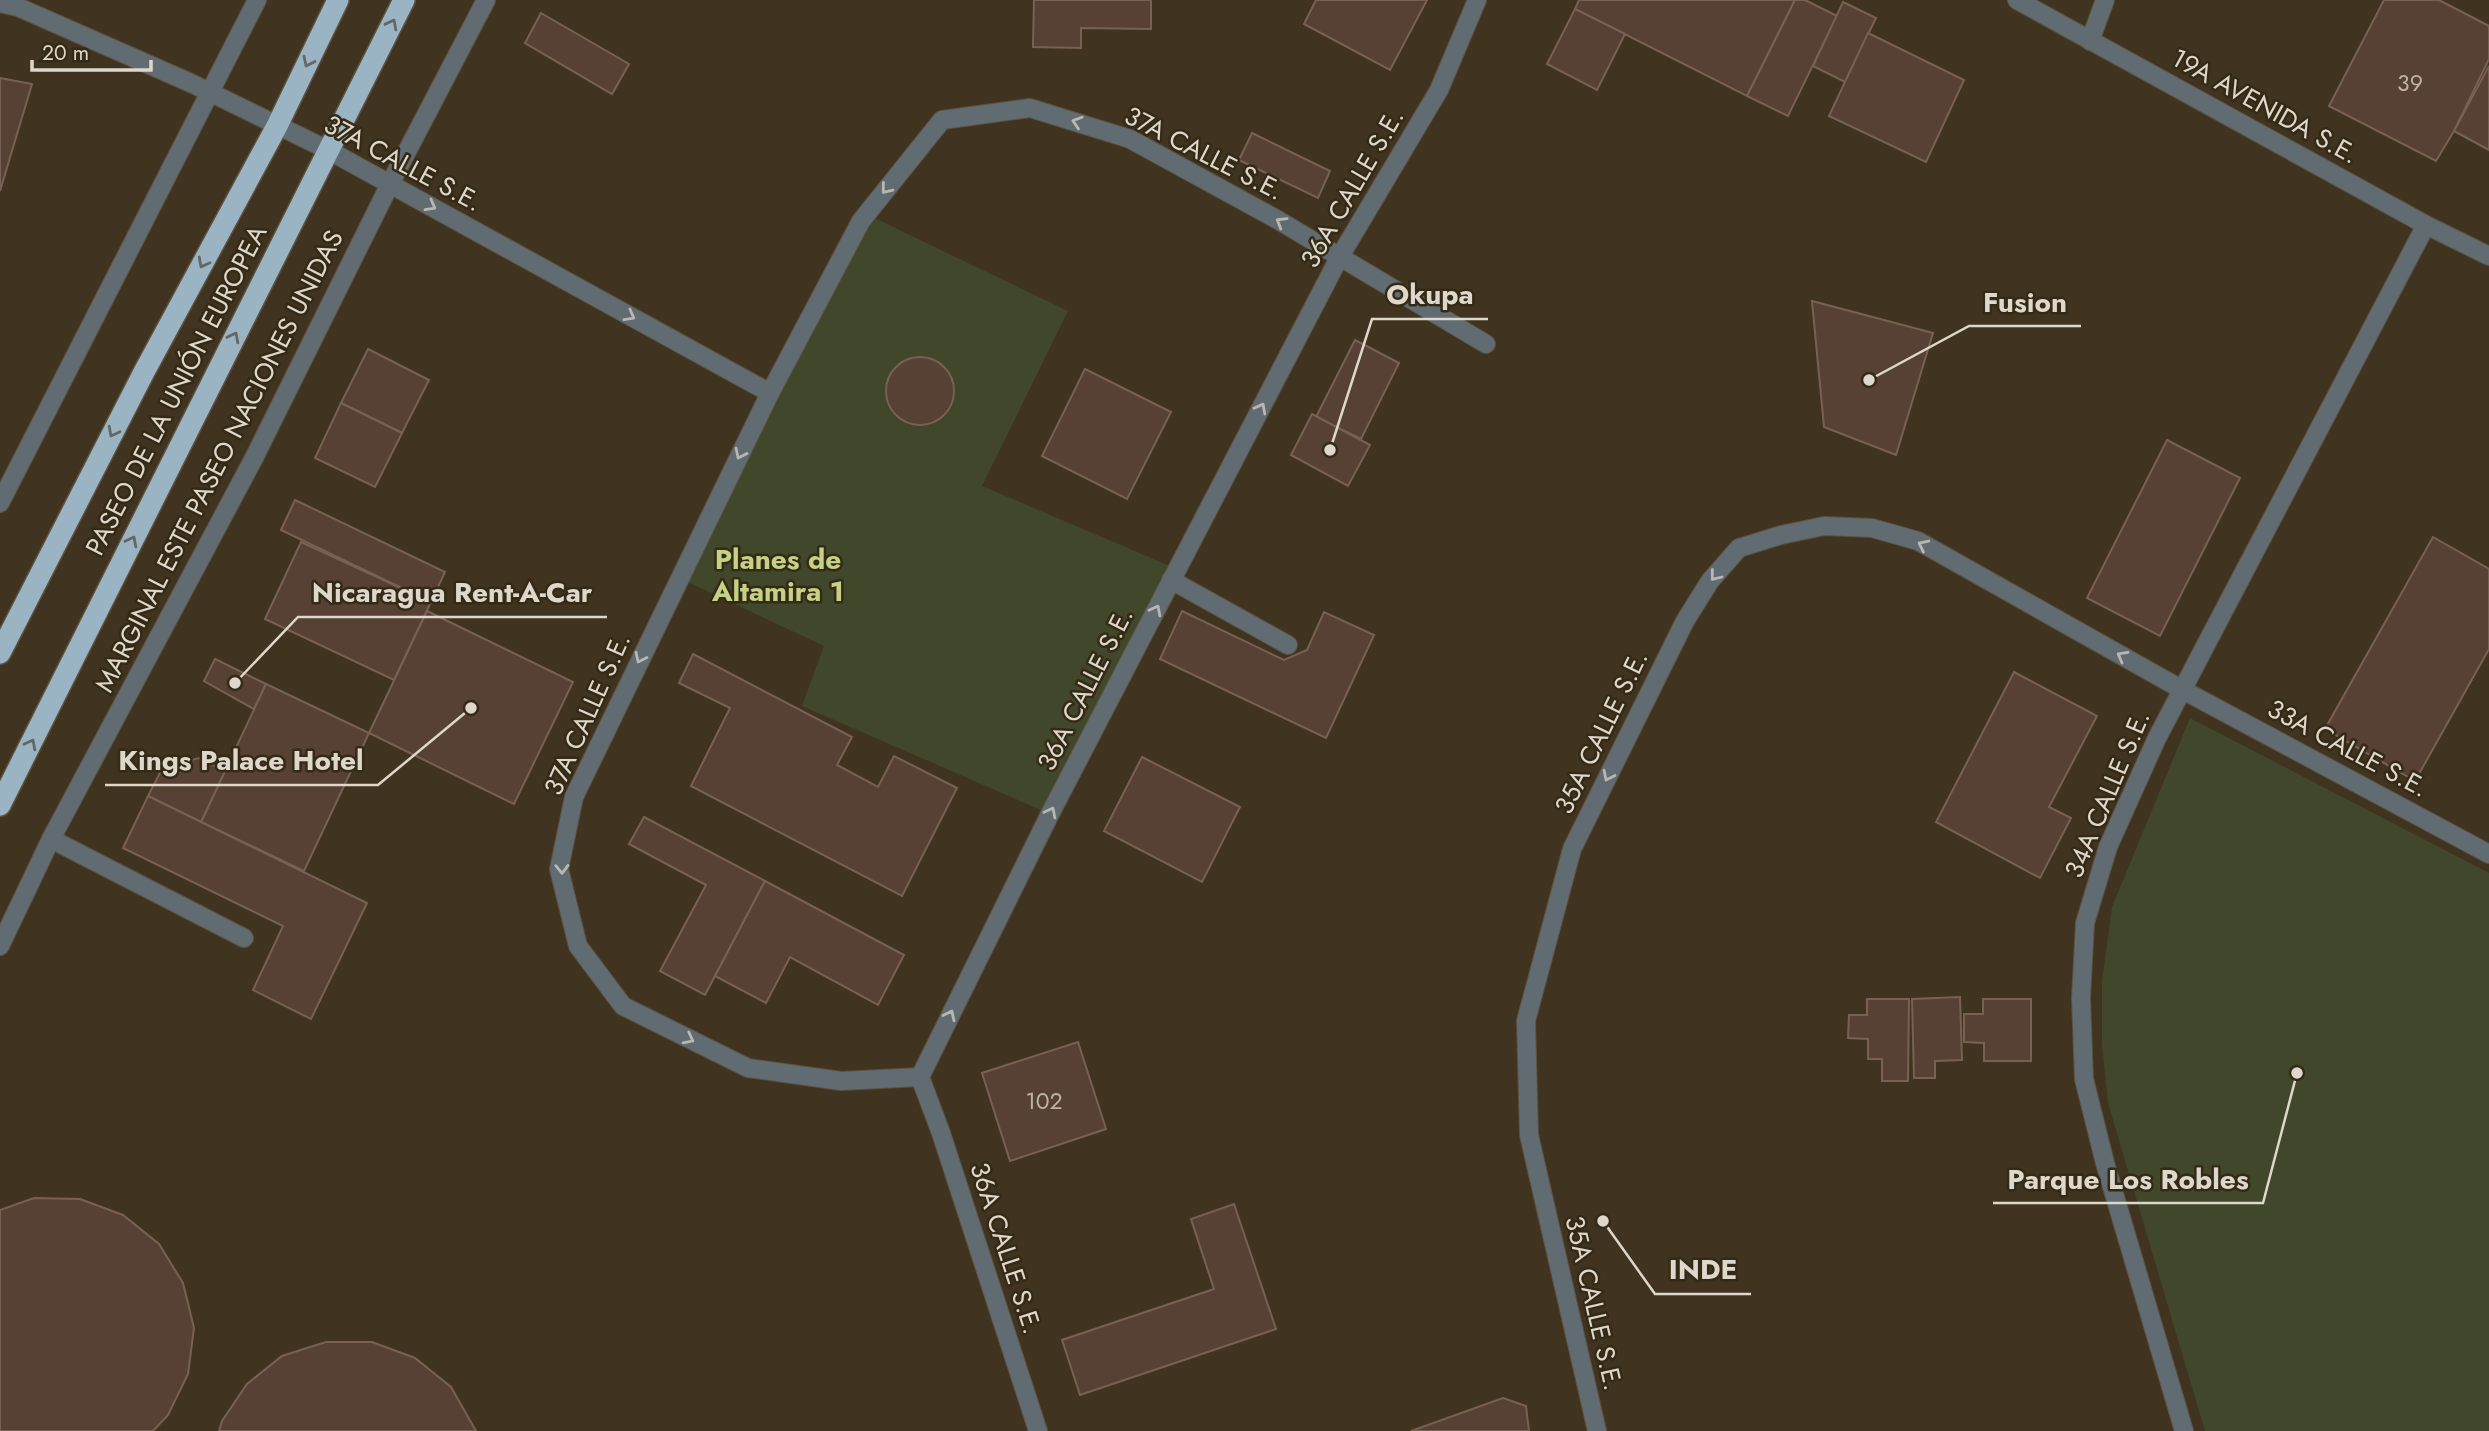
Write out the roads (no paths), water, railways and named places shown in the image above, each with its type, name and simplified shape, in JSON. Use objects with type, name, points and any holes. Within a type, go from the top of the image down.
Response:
[{"type":"highway","name":"PASEO DE LA UNIÓN EUROPEA","points":[[0,653],[144,372],[277,126],[338,0]]},
{"type":"highway","name":"PASEO DE LA UNIÓN EUROPEA","points":[[0,805],[404,0]]},
{"type":"street","points":[[2,494],[257,0]]},
{"type":"street","name":"MARGINAL ESTE PASEO NACIONES UNIDAS","points":[[0,946],[51,838],[254,458],[485,0]]},
{"type":"street","name":"36A CALLE S.E.","points":[[1038,1431],[941,1133],[920,1077],[1044,827],[1339,258],[1439,90],[1477,0]]},
{"type":"street","name":"19A AVENIDA S.E.","points":[[2017,0],[2426,225],[2489,256]]},
{"type":"street","points":[[2090,41],[2105,0]]},
{"type":"street","name":"37A CALLE S.E.","points":[[0,3],[18,7],[328,150],[770,393]]},
{"type":"street","name":"37A CALLE S.E.","points":[[920,1077],[841,1081],[748,1068],[623,1006],[578,946],[559,869],[573,797],[770,393],[861,221],[942,120],[1030,108],[1130,139],[1279,220],[1486,344]]},
{"type":"street","name":"34A CALLE S.E.","points":[[2185,1431],[2105,1163],[2084,1079],[2081,998],[2085,923],[2108,847],[2157,738],[2426,225]]},
{"type":"street","name":"35A CALLE S.E.","points":[[1597,1431],[1529,1135],[1526,1021],[1572,849],[1685,621],[1710,581],[1739,548],[1824,526],[1872,528],[1918,541],[2181,689]]},
{"type":"street","points":[[1171,580],[1288,645]]},
{"type":"street","name":"33A CALLE S.E.","points":[[2181,689],[2489,854]]},
{"type":"street","points":[[51,838],[244,938]]},
{"type":"place","name":"Fusion","points":[[1869,380]]},
{"type":"place","name":"Okupa","points":[[1330,450]]},
{"type":"place","name":"Nicaragua Rent-A-Car","points":[[235,683]]},
{"type":"place","name":"Kings Palace Hotel","points":[[471,708]]},
{"type":"place","name":"Parque Los Robles","points":[[2297,1073]]},
{"type":"place","name":"INDE","points":[[1603,1221]]},
{"type":"district","name":"Planes de Altamira 1","points":[[778,575]]}]
